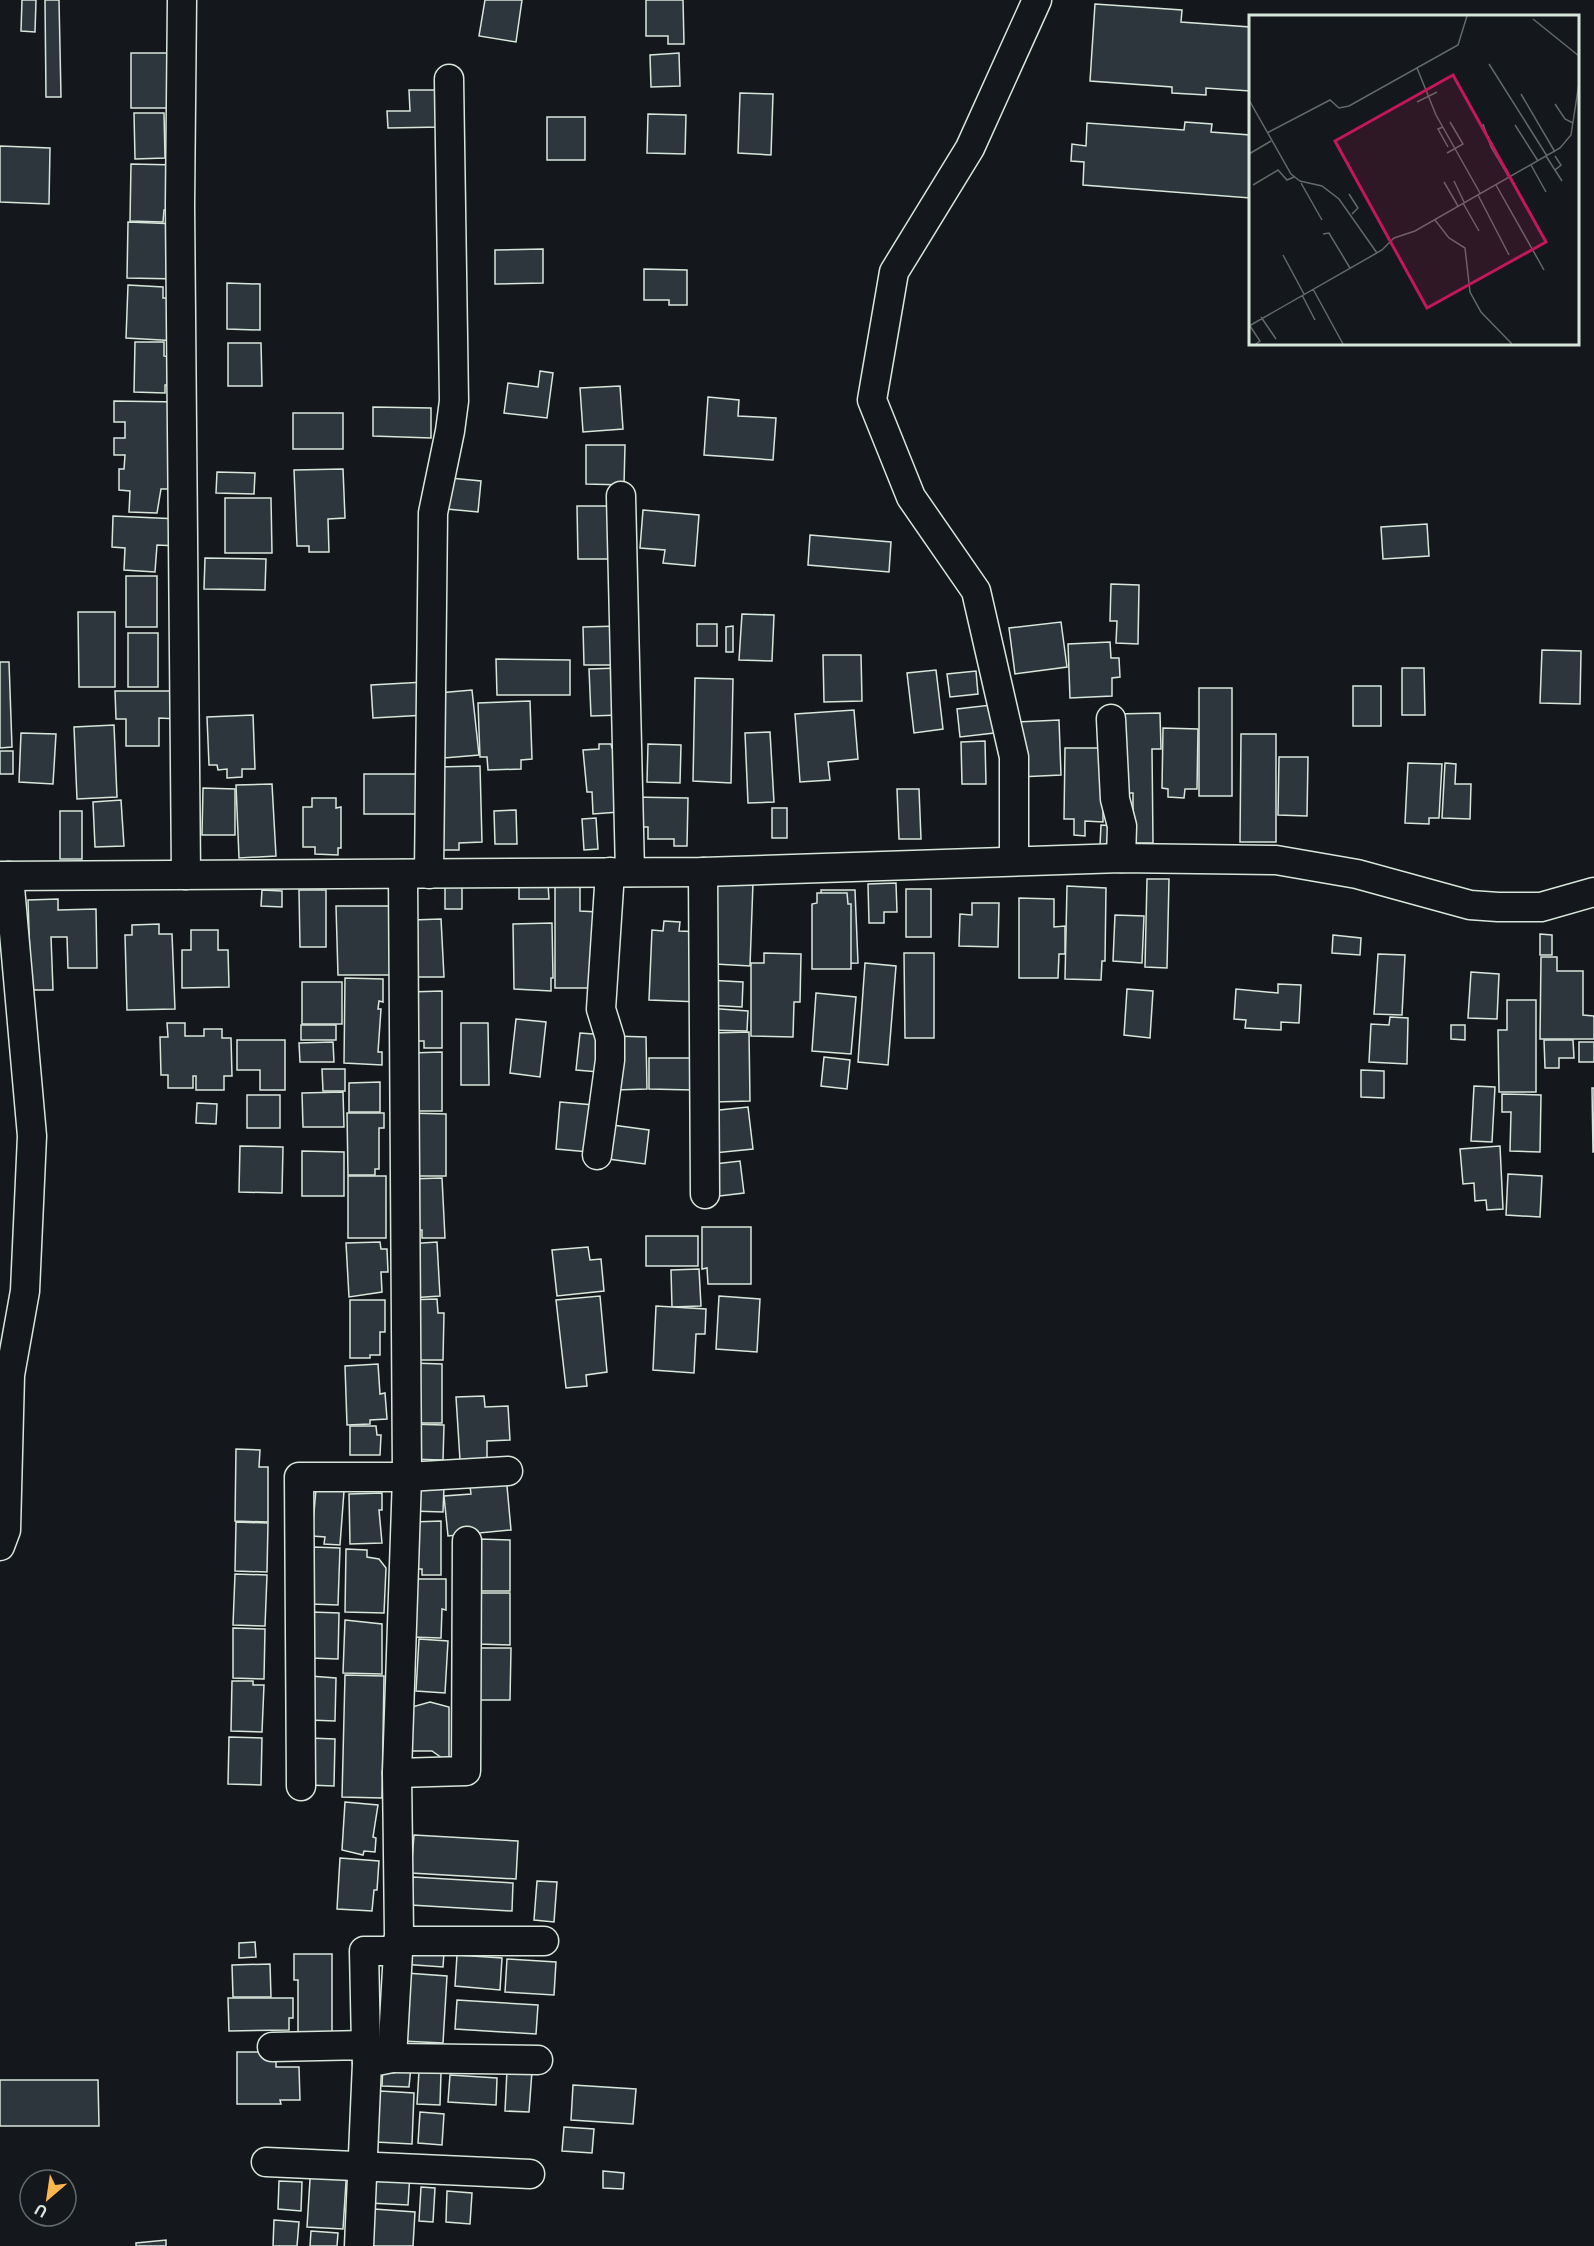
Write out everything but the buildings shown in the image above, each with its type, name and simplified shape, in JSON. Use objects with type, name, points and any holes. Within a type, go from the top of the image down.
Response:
[{"type":"street","points":[[182,0],[180,205],[186,875]]},
{"type":"street","points":[[1014,861],[1014,757],[976,591],[911,497],[872,400],[894,272],[970,148],[1036,0]]},
{"type":"street","points":[[359,2246],[363,2166],[375,2055],[398,1946],[397,1773],[407,1477],[416,874],[433,513],[454,401],[449,79]]},
{"type":"street","points":[[597,1155],[610,1060],[610,1038],[601,1009],[620,872],[621,496]]},
{"type":"street","points":[[1112,719],[1115,799],[1122,826],[1121,858]]},
{"type":"street","points":[[0,1546],[6,1530],[10,1375],[25,1291],[32,1136],[5,876],[703,872],[1121,858],[1276,860],[1358,874],[1470,905],[1541,907],[1594,892]]},
{"type":"street","points":[[703,872],[705,1194]]},
{"type":"street","points":[[301,1786],[299,1477],[407,1477],[508,1472]]},
{"type":"street","points":[[397,1773],[466,1771],[467,1541]]},
{"type":"street","points":[[398,1946],[544,1941]]},
{"type":"street","points":[[272,2047],[375,2055],[538,2060]]},
{"type":"street","points":[[266,2162],[530,2174]]}]
